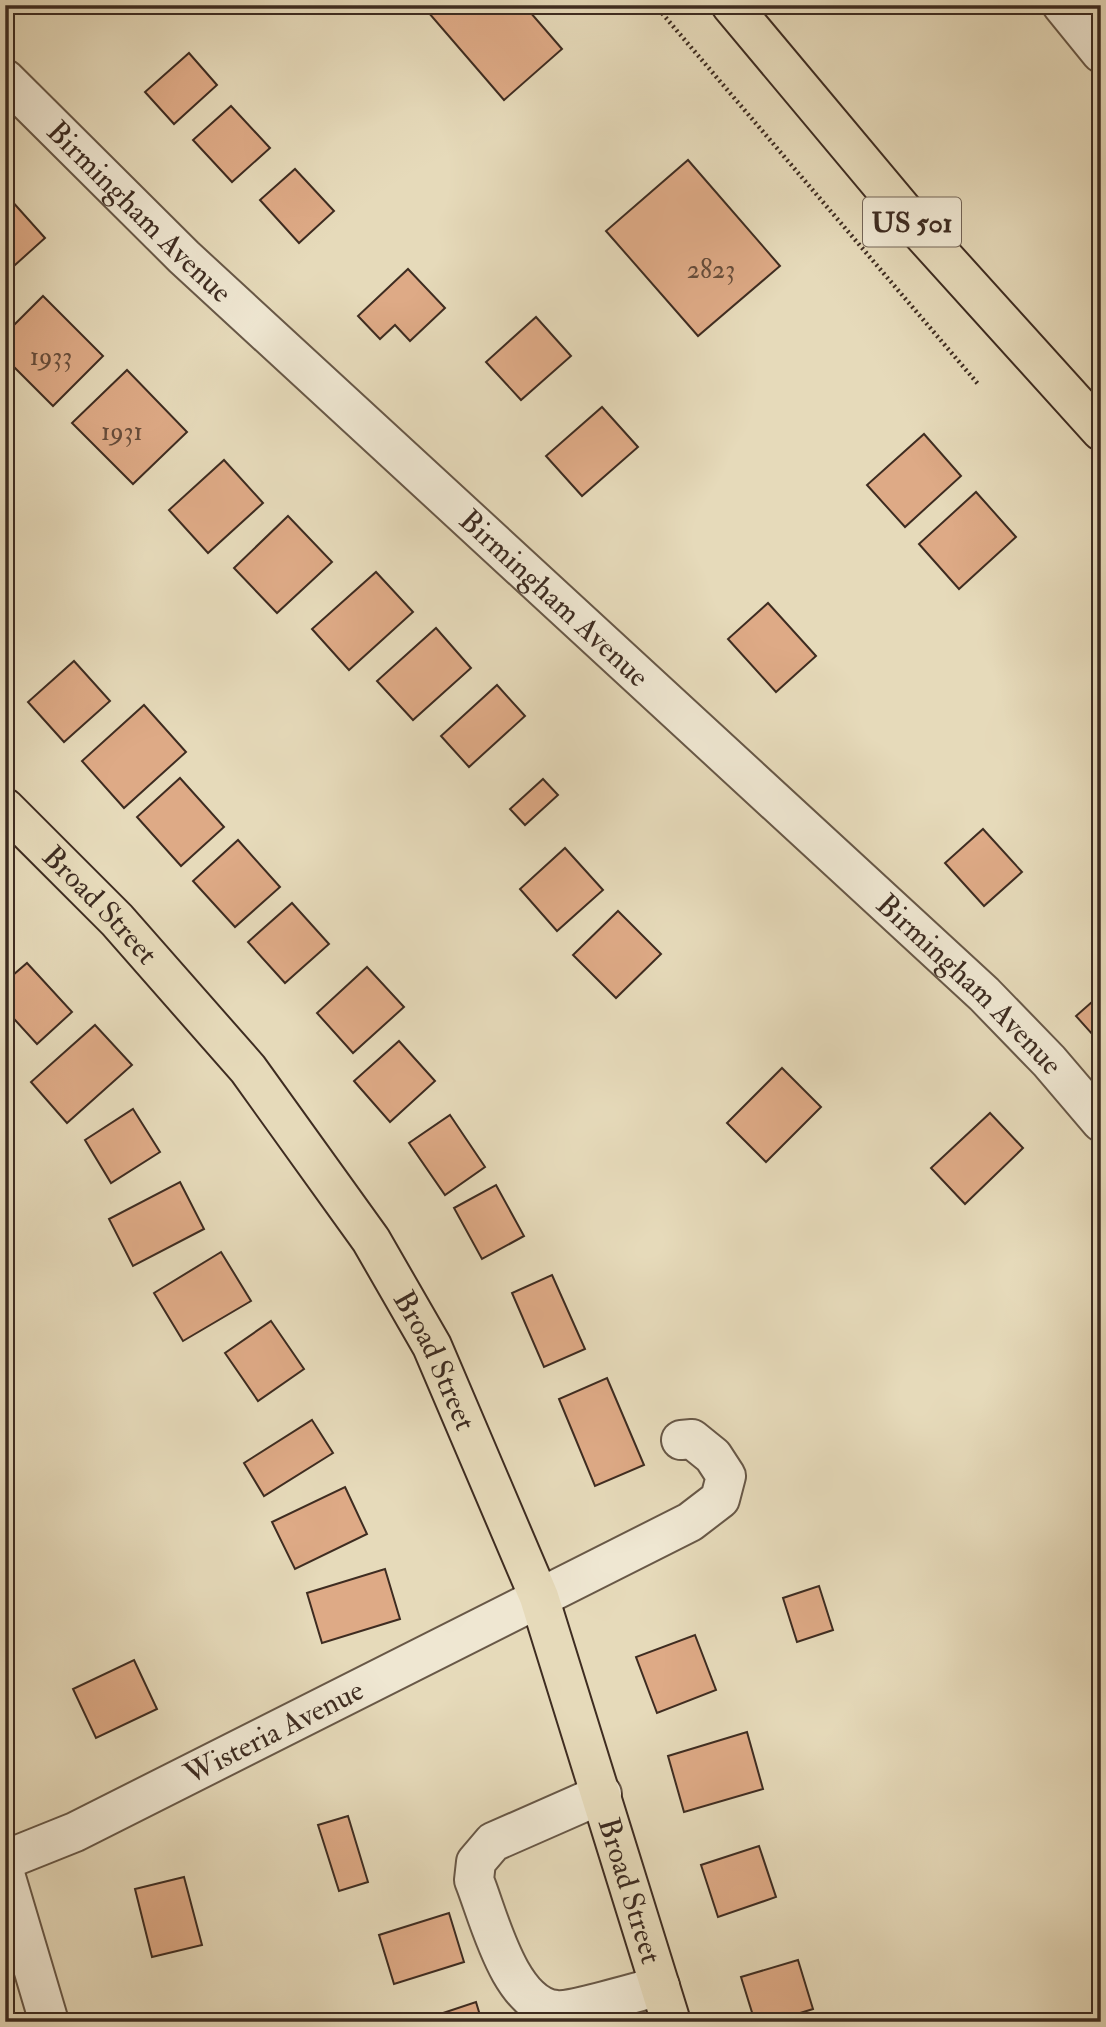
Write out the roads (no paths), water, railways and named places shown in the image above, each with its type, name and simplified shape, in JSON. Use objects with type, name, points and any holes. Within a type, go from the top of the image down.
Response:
[{"type":"main road","name":"US 501","points":[[732,5],[921,232],[1101,431]]},
{"type":"main road","name":"Broad Street","points":[[5,808],[117,920],[248,1069],[363,1228],[432,1346],[539,1597],[671,2022]]},
{"type":"street","points":[[1062,5],[1101,53]]},
{"type":"street","name":"Birmingham Avenue","points":[[5,79],[174,248],[984,994],[1049,1061],[1101,1122]]},
{"type":"street","name":"Wisteria Avenue","points":[[5,1860],[75,1832],[690,1522],[720,1499],[726,1476],[713,1455],[692,1439],[681,1440]]},
{"type":"street","points":[[602,1794],[493,1842],[476,1862],[474,1880],[513,1980],[534,2003],[557,2011],[660,1986]]},
{"type":"street","points":[[5,1874],[49,2022]]}]
